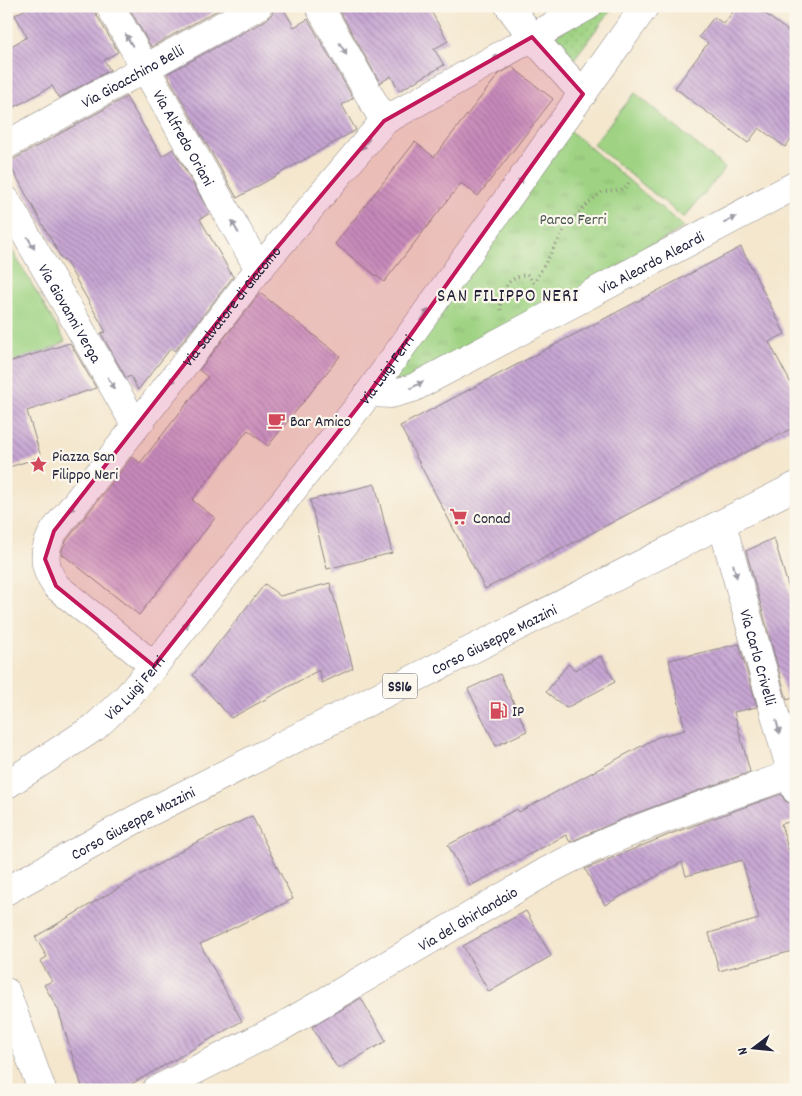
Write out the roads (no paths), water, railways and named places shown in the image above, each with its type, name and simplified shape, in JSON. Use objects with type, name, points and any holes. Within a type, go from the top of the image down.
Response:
[{"type":"street","name":"Via Alfredo Oriani","points":[[110,6],[259,269]]},
{"type":"street","name":"Via Gioacchino Belli","points":[[6,145],[258,6]]},
{"type":"street","points":[[318,6],[384,121]]},
{"type":"street","points":[[509,6],[532,37],[583,94]]},
{"type":"street","name":"Via Salvatore di Giacomo","points":[[154,666],[56,586],[46,569],[45,559],[46,549],[54,531],[259,269],[384,121],[588,6]]},
{"type":"street","name":"Via Luigi Ferri","points":[[6,785],[101,722],[127,697],[154,666],[369,393],[645,6]]},
{"type":"street","name":"Via Aleardo Aleardi","points":[[369,393],[392,394],[408,390],[796,185]]},
{"type":"street","name":"Via Giovanni Verga","points":[[6,200],[136,426]]},
{"type":"street","name":"Corso Giuseppe Mazzini","points":[[6,891],[138,818],[796,486]]},
{"type":"street","name":"Via Carlo Crivelli","points":[[722,524],[793,782]]},
{"type":"street","name":"Via del Ghirlandaio","points":[[156,1090],[283,1026],[547,871],[585,851],[626,834],[793,782]]},
{"type":"street","points":[[6,992],[42,1090]]},
{"type":"place","name":"Bar Amico","points":[[276,420]]},
{"type":"place","name":"Piazza San Filippo Neri","points":[[38,464]]},
{"type":"place","name":"Conad","points":[[459,517]]},
{"type":"place","name":"IP","points":[[498,710]]},
{"type":"district","name":"SAN FILIPPO NERI","points":[[508,294]]},
{"type":"park label","name":"Parco Ferri","points":[[573,218]]}]
